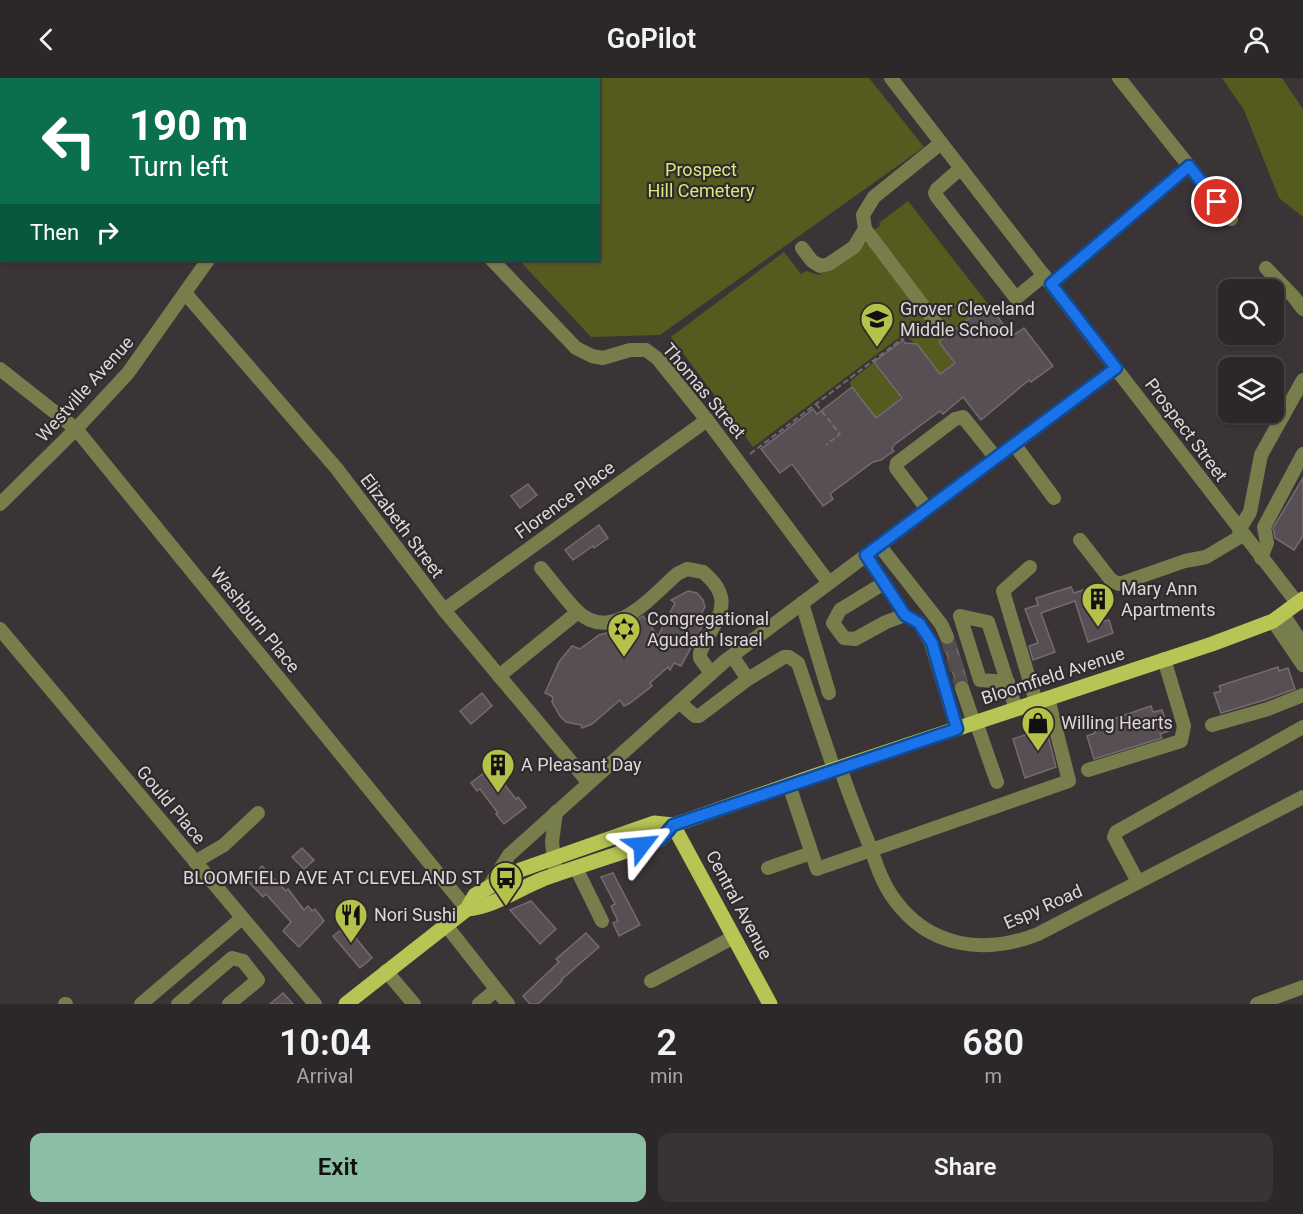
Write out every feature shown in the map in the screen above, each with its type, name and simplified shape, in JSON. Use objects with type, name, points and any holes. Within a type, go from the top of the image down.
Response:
[{"type":"main road","name":"Bloomfield Avenue","points":[[346,1004],[466,909],[475,895],[520,870],[554,856],[654,823],[673,825],[1164,660],[1278,618],[1300,601]]},
{"type":"main road","name":"Bloomfield Avenue","points":[[466,909],[483,908],[521,888],[661,839],[673,825]]},
{"type":"main road","name":"Central Avenue","points":[[673,825],[770,1004]]},
{"type":"street","name":"Prospect Street","points":[[891,78],[1261,558],[1300,601]]},
{"type":"street","points":[[1119,78],[1231,219]]},
{"type":"street","points":[[939,327],[865,229],[863,215],[874,197],[941,143]]},
{"type":"street","points":[[961,168],[937,189],[935,193],[937,198],[1016,298],[1047,280],[1189,166]]},
{"type":"street","points":[[802,248],[812,261],[820,266],[829,264],[854,247],[865,229]]},
{"type":"street","name":"Westville Avenue","points":[[0,504],[76,429],[128,373],[207,261]]},
{"type":"street","name":"Thomas Street","points":[[493,261],[576,348],[592,356],[603,358],[630,350],[646,350],[658,359],[707,420],[829,583]]},
{"type":"street","points":[[1266,268],[1303,309]]},
{"type":"street","name":"Elizabeth Street","points":[[186,294],[337,469],[444,610],[588,783]]},
{"type":"street","points":[[490,885],[509,855],[732,656],[1116,368]]},
{"type":"street","name":"Washburn Place","points":[[0,369],[76,429],[466,909]]},
{"type":"street","points":[[1080,540],[1111,580],[1119,584],[1185,561],[1206,557],[1241,532],[1250,512],[1261,454],[1303,380]]},
{"type":"street","points":[[927,509],[899,472],[897,463],[955,419],[963,417],[996,458]]},
{"type":"street","name":"Florence Place","points":[[444,610],[707,420]]},
{"type":"street","points":[[1014,444],[1054,498]]},
{"type":"street","points":[[1261,558],[1267,543],[1264,527],[1303,453]]},
{"type":"street","points":[[879,545],[941,624],[947,637]]},
{"type":"street","points":[[866,555],[905,615],[919,623],[932,643],[957,729]]},
{"type":"street","points":[[789,785],[817,869],[1069,781],[1003,591],[1030,567]]},
{"type":"street","points":[[541,568],[578,612],[594,622],[613,623],[628,616],[677,574],[687,569],[704,572],[722,596],[723,603],[718,618],[700,652],[700,658],[726,695]]},
{"type":"street","points":[[833,623],[840,610],[884,583]]},
{"type":"street","points":[[802,603],[829,693]]},
{"type":"street","points":[[499,676],[578,612]]},
{"type":"street","points":[[833,623],[844,638],[855,639],[886,622],[905,615]]},
{"type":"street","points":[[1008,682],[980,681],[960,616],[988,622],[1008,682],[1016,709]]},
{"type":"street","points":[[1278,618],[1303,645]]},
{"type":"street","points":[[1278,618],[1303,665]]},
{"type":"street","points":[[809,627],[833,623]]},
{"type":"street","name":"Gould Place","points":[[0,629],[315,1004]]},
{"type":"street","points":[[679,702],[695,716],[699,716],[748,679],[732,656]]},
{"type":"street","name":"Espy Road","points":[[748,679],[784,657],[793,660],[800,669],[886,888],[909,916],[938,936],[972,945],[996,946],[1019,941],[1303,797]]},
{"type":"street","points":[[1088,770],[1181,741],[1184,726],[1164,660]]},
{"type":"street","points":[[962,688],[998,782]]},
{"type":"street","points":[[1212,725],[1268,709],[1303,695]]},
{"type":"street","points":[[1138,882],[1114,837],[1116,832],[1303,727]]},
{"type":"street","points":[[556,812],[552,842],[556,875]]},
{"type":"street","points":[[195,862],[224,845],[258,813]]},
{"type":"street","points":[[768,868],[811,853]]},
{"type":"street","points":[[576,868],[602,921]]},
{"type":"street","points":[[141,1004],[242,918]]},
{"type":"street","points":[[445,924],[508,1004]]},
{"type":"street","points":[[651,981],[734,937]]},
{"type":"street","points":[[243,961],[264,944]]},
{"type":"street","points":[[178,1004],[232,958],[243,961],[258,980],[229,1004]]},
{"type":"street","points":[[386,971],[414,1004]]},
{"type":"street","points":[[1257,1004],[1303,987]]},
{"type":"street","points":[[479,1004],[496,990]]},
{"type":"path","points":[[750,454],[907,335]]},
{"type":"path","points":[[816,404],[840,434],[826,446]]},
{"type":"green space","name":"Prospect Hill Cemetery","points":[[600,78],[869,78],[924,147],[660,335],[591,337],[520,261],[600,261]]},
{"type":"green space","points":[[1222,78],[1282,78],[1303,109],[1303,217],[1279,198],[1244,110]]},
{"type":"green space","points":[[908,201],[988,304],[939,342],[955,363],[940,374],[905,333],[753,447],[671,337],[784,252],[801,274],[806,271],[819,275],[877,235],[874,230],[880,226],[879,223]]},
{"type":"green space","points":[[874,362],[900,396],[899,400],[876,418],[850,384]]},
{"type":"building","name":"Grover Cleveland Middle School","points":[[988,304],[1012,336],[1024,328],[1053,366],[1031,382],[1029,380],[981,420],[963,397],[943,414],[940,411],[894,445],[892,449],[894,451],[881,460],[873,462],[830,494],[833,499],[823,506],[792,464],[780,473],[761,449],[813,409],[817,414],[852,387],[876,418],[902,398],[874,362],[903,340],[905,343],[917,344],[940,374],[955,363],[939,342]]},
{"type":"building","points":[[1303,478],[1303,536],[1294,550],[1275,538],[1273,528]]},
{"type":"building","points":[[528,484],[537,495],[520,508],[511,496]]},
{"type":"building","points":[[599,525],[608,538],[573,560],[565,550]]},
{"type":"building","name":"Mary Ann Apartments","points":[[1071,587],[1074,593],[1086,589],[1097,623],[1109,620],[1113,633],[1088,642],[1075,601],[1041,613],[1055,652],[1033,660],[1029,646],[1038,643],[1025,609],[1038,605],[1036,598]]},
{"type":"building","name":"Congregational Agudath Israel","points":[[688,591],[697,593],[703,600],[705,607],[698,620],[704,623],[681,666],[674,663],[670,670],[668,667],[650,683],[652,686],[630,703],[624,706],[620,700],[592,724],[582,728],[581,725],[566,722],[552,702],[553,697],[545,693],[559,662],[572,646],[580,649],[599,635],[619,630],[643,616],[658,636],[675,603],[671,600]]},
{"type":"building","points":[[955,642],[967,681],[960,679],[956,682],[944,645]]},
{"type":"building","points":[[1278,667],[1279,671],[1288,668],[1295,689],[1221,713],[1214,693],[1221,691],[1219,686]]},
{"type":"building","points":[[482,693],[492,706],[471,724],[460,711]]},
{"type":"building","points":[[1151,706],[1153,712],[1162,710],[1169,731],[1160,734],[1162,738],[1094,759],[1087,736],[1095,733],[1093,726]]},
{"type":"building","name":"Willing Hearts","points":[[1046,728],[1056,767],[1025,778],[1013,739]]},
{"type":"building","name":"A Pleasant Day","points":[[493,766],[499,774],[497,775],[516,799],[518,797],[526,807],[504,824],[480,789],[477,791],[471,783]]},
{"type":"building","points":[[302,848],[314,860],[304,869],[292,857]]},
{"type":"building","points":[[262,866],[286,891],[288,889],[304,910],[308,906],[312,911],[315,909],[324,921],[299,947],[283,931],[291,922],[266,894],[263,897],[248,881]]},
{"type":"building","points":[[613,873],[640,925],[619,936],[613,923],[618,921],[611,906],[615,904],[601,877]]},
{"type":"building","points":[[531,901],[556,929],[540,944],[510,910]]},
{"type":"building","name":"Nori Sushi","points":[[346,926],[372,958],[360,968],[333,936]]},
{"type":"building","points":[[586,933],[599,947],[561,980],[538,1004],[530,1004],[523,996],[559,962],[556,959]]},
{"type":"building","points":[[283,993],[293,1004],[270,1004]]},
{"type":"tunnel","points":[[947,637],[962,688]]},
{"type":"place","name":"Grover Cleveland Middle School","points":[[877,348]]},
{"type":"place","name":"Mary Ann Apartments","points":[[1098,628]]},
{"type":"place","name":"Congregational Agudath Israel","points":[[624,658]]},
{"type":"place","name":"Willing Hearts","points":[[1038,752]]},
{"type":"place","name":"A Pleasant Day","points":[[498,794]]},
{"type":"place","name":"BLOOMFIELD AVE AT CLEVELAND ST","points":[[506,907]]},
{"type":"place","name":"Nori Sushi","points":[[351,944]]},
{"type":"route","points":[[642,845],[661,839],[673,825],[957,729],[932,643],[919,623],[905,615],[866,555],[1116,368],[1051,284],[1189,166],[1217,202]]}]
